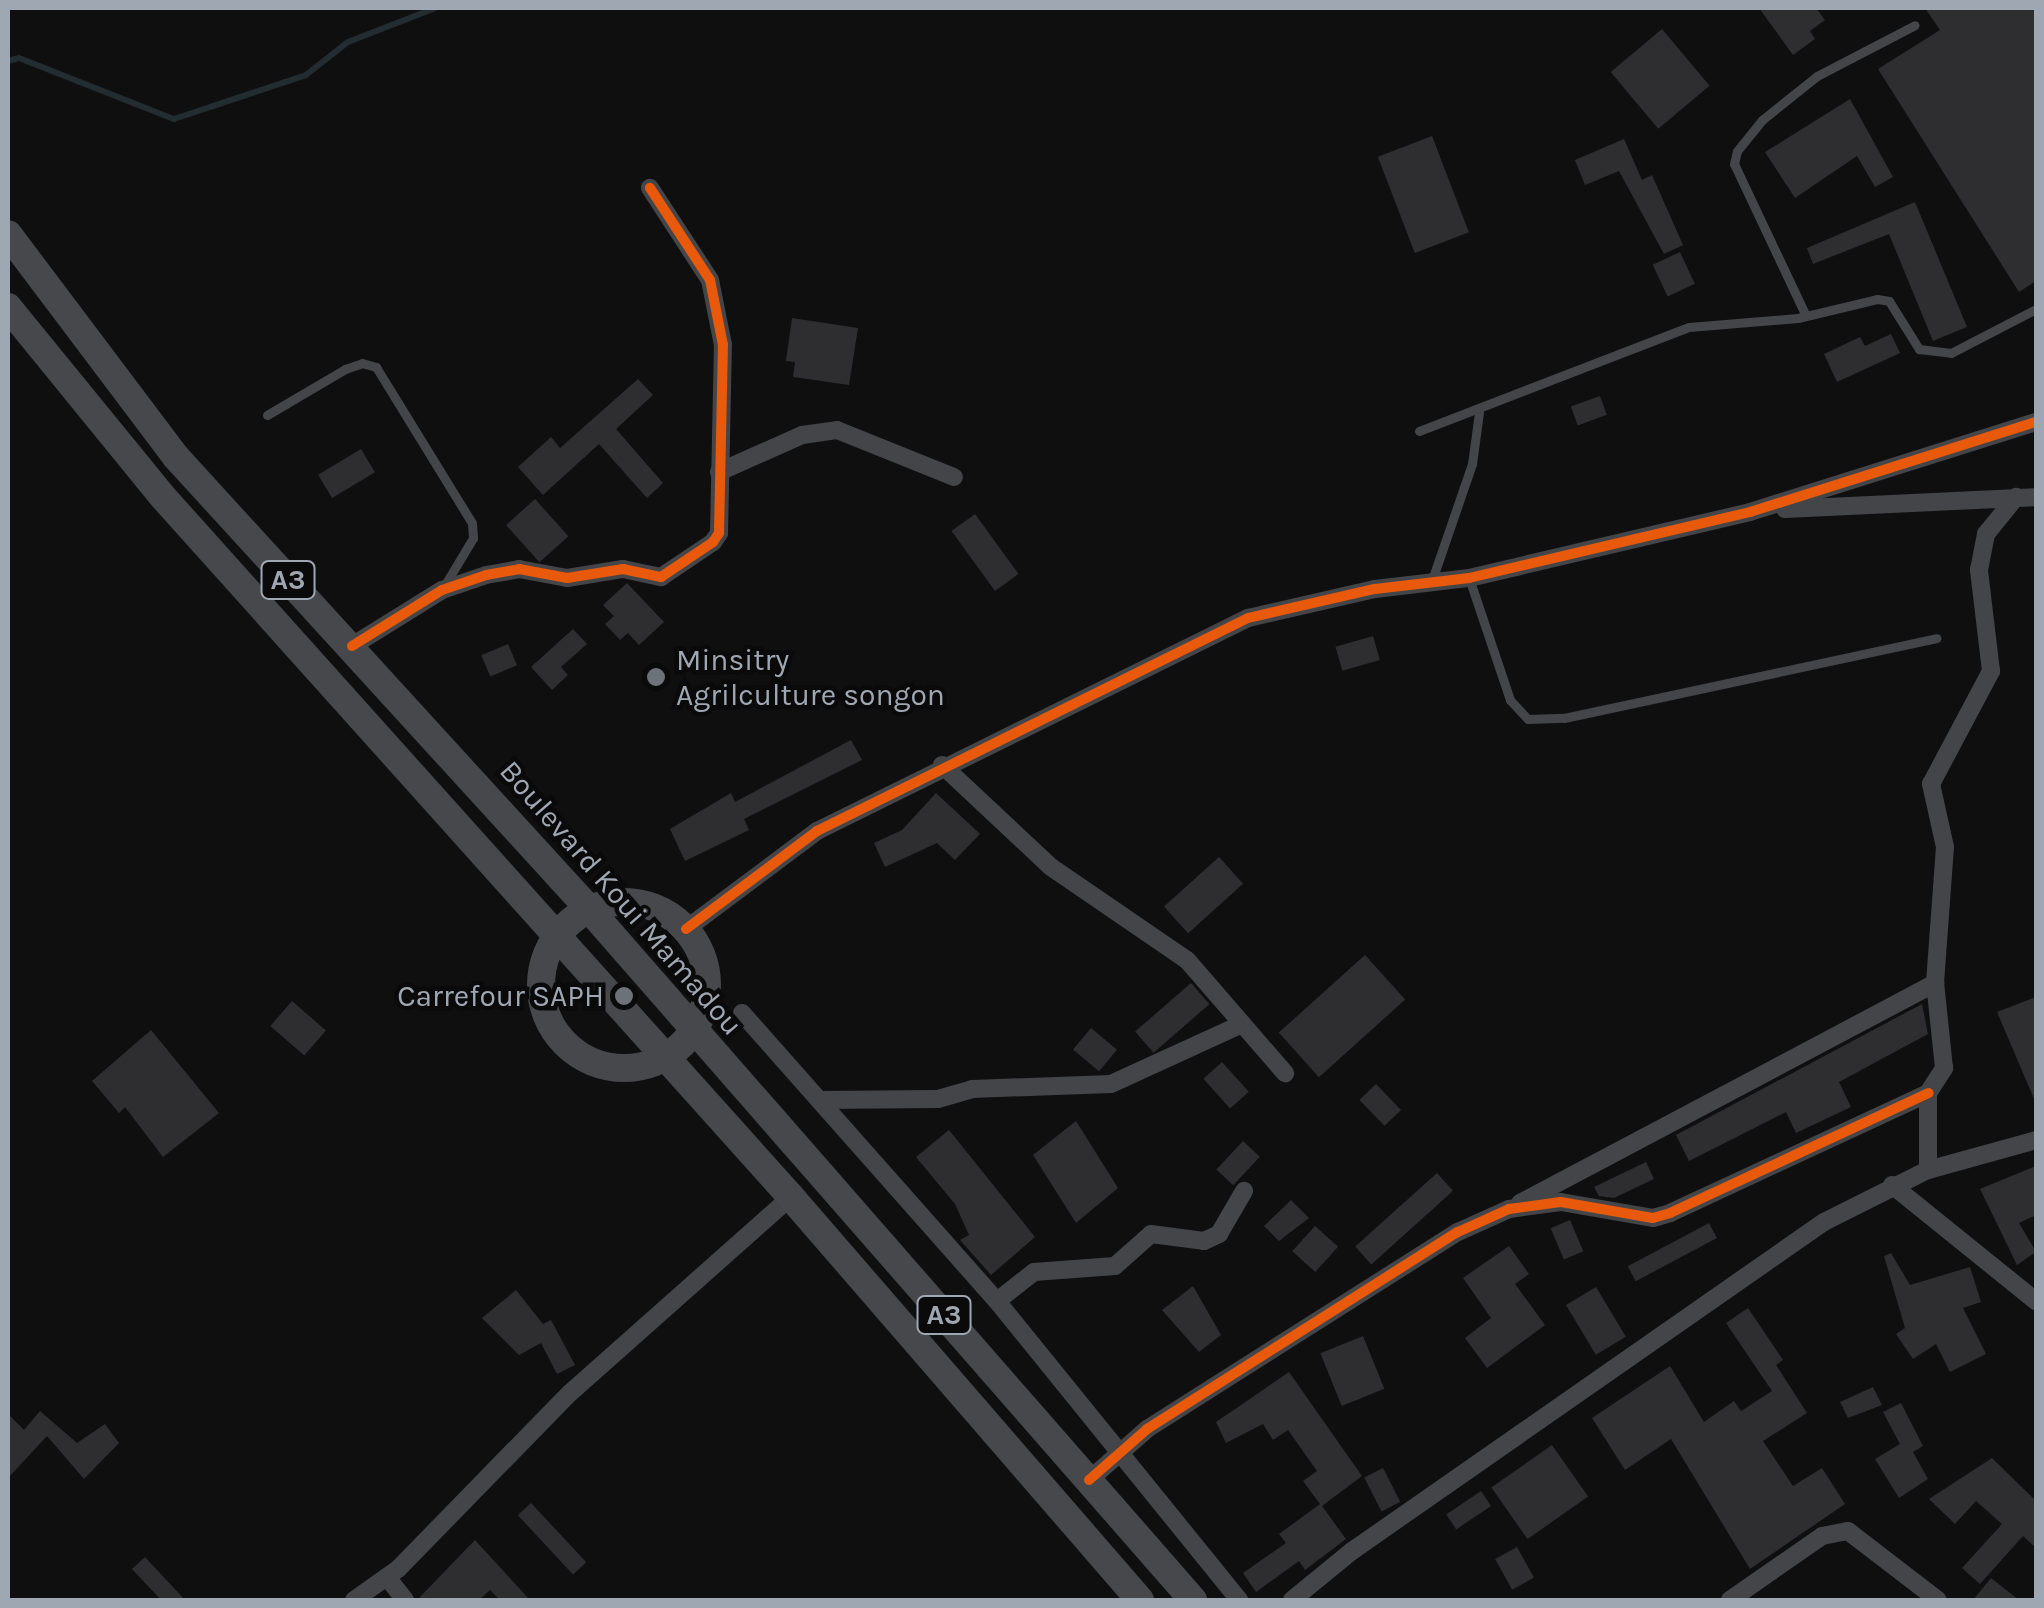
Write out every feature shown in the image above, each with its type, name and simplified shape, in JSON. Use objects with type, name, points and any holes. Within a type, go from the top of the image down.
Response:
[{"type":"main road","name":"Boulevard Koui Mamadou","points":[[8,234],[176,457],[589,909],[1192,1600]]},
{"type":"main road","name":"A3","points":[[8,306],[163,497],[791,1197],[1140,1600]]},
{"type":"main road","points":[[640,903],[686,929],[706,978],[694,1029],[665,1058],[610,1067],[561,1040],[541,987],[558,934],[589,909],[640,903]]},
{"type":"street","points":[[352,646],[442,590],[520,568],[567,578],[623,568],[661,577],[682,569],[719,532],[723,344],[710,280],[650,188]]},
{"type":"street","points":[[686,929],[817,831],[942,765],[1248,618],[1432,580],[1469,578],[1750,512],[2036,422]]},
{"type":"street","points":[[718,472],[802,435],[837,430],[954,477]]},
{"type":"street","points":[[1509,1209],[1562,1202],[1653,1218],[1928,1093],[1944,1068],[1935,983],[1944,847],[1932,784],[1992,672],[1979,570],[1986,534],[2016,497]]},
{"type":"street","points":[[1750,512],[2036,497]]},
{"type":"street","points":[[942,765],[1051,866],[1187,960],[1285,1073]]},
{"type":"street","points":[[1089,1480],[1147,1429],[1348,1306],[1405,1264],[1935,983]]},
{"type":"street","points":[[742,1013],[997,1300],[1116,1456],[1239,1600]]},
{"type":"street","points":[[819,1100],[938,1100],[972,1089],[1111,1084],[1242,1024]]},
{"type":"street","points":[[1928,1093],[1928,1170]]},
{"type":"street","points":[[1292,1600],[1740,1277],[1892,1186],[1928,1170],[2036,1140]]},
{"type":"street","points":[[1892,1186],[2036,1301]]},
{"type":"street","points":[[997,1300],[1034,1272],[1115,1266],[1151,1234],[1204,1241],[1232,1219],[1244,1191]]},
{"type":"street","points":[[354,1600],[387,1577],[570,1393],[791,1197]]},
{"type":"street","points":[[1730,1600],[1822,1536],[1848,1531],[1938,1600]]},
{"type":"street","points":[[387,1577],[405,1600]]},
{"type":"lane","points":[[1806,316],[1734,164],[1737,151],[1762,120],[1817,76],[1915,24]]},
{"type":"lane","points":[[1419,431],[1479,412],[1689,327],[1806,316],[1889,302],[1919,349],[1951,352],[2036,309]]},
{"type":"lane","points":[[266,415],[345,369],[362,363],[376,368],[472,524],[473,538],[442,590]]},
{"type":"lane","points":[[1432,580],[1472,464],[1479,412]]},
{"type":"lane","points":[[1469,578],[1510,700],[1528,720],[1564,718],[1936,638]]},
{"type":"building","points":[[1759,8],[1816,8],[1825,20],[1810,31],[1815,39],[1793,55]]},
{"type":"building","points":[[1925,8],[2036,8],[2036,281],[2019,292],[1878,69],[1940,30]]},
{"type":"building","points":[[1662,29],[1710,86],[1658,129],[1611,72]]},
{"type":"building","points":[[1850,99],[1893,177],[1875,187],[1857,156],[1795,198],[1765,152]]},
{"type":"building","points":[[1432,136],[1469,232],[1415,253],[1378,157]]},
{"type":"building","points":[[1624,139],[1642,180],[1652,175],[1683,245],[1664,254],[1619,171],[1585,185],[1575,160]]},
{"type":"building","points":[[1915,202],[1967,327],[1933,341],[1889,234],[1813,264],[1807,248]]},
{"type":"building","points":[[1680,252],[1695,284],[1668,296],[1653,265]]},
{"type":"building","points":[[792,318],[858,328],[849,385],[793,377],[795,362],[786,361]]},
{"type":"building","points":[[1891,334],[1900,353],[1837,382],[1824,354],[1860,337],[1865,346]]},
{"type":"building","points":[[638,379],[653,395],[616,429],[663,483],[647,498],[599,444],[543,495],[518,467],[551,437],[560,448]]},
{"type":"building","points":[[1600,396],[1607,415],[1578,425],[1571,407]]},
{"type":"building","points":[[361,449],[375,472],[332,498],[318,475]]},
{"type":"building","points":[[535,499],[568,536],[539,562],[506,525]]},
{"type":"building","points":[[975,514],[1018,574],[995,591],[952,531]]},
{"type":"building","points":[[627,583],[664,622],[639,645],[628,633],[620,640],[605,624],[614,616],[603,605]]},
{"type":"building","points":[[573,629],[587,644],[561,667],[568,675],[552,690],[531,667]]},
{"type":"building","points":[[1373,636],[1380,660],[1342,671],[1336,647]]},
{"type":"building","points":[[508,644],[517,665],[490,677],[481,655]]},
{"type":"building","points":[[851,740],[862,760],[744,819],[749,830],[685,861],[670,829],[731,793],[735,802]]},
{"type":"building","points":[[936,793],[980,834],[955,860],[937,843],[885,867],[874,843],[902,830]]},
{"type":"building","points":[[1219,857],[1243,884],[1188,933],[1164,907]]},
{"type":"building","points":[[1365,955],[1405,1000],[1319,1077],[1279,1033]]},
{"type":"building","points":[[1191,983],[1209,1004],[1154,1053],[1135,1032]]},
{"type":"building","points":[[2036,997],[2036,1100],[2035,1101],[1997,1012]]},
{"type":"building","points":[[292,1001],[326,1031],[304,1055],[270,1026]]},
{"type":"building","points":[[1922,1004],[1928,1034],[1839,1082],[1851,1107],[1796,1133],[1786,1112],[1689,1161],[1676,1135]]},
{"type":"building","points":[[1091,1028],[1117,1050],[1099,1071],[1073,1049]]},
{"type":"building","points":[[151,1030],[219,1113],[163,1157],[125,1107],[119,1113],[92,1081]]},
{"type":"building","points":[[1222,1062],[1249,1092],[1230,1108],[1203,1079]]},
{"type":"building","points":[[1376,1084],[1401,1110],[1384,1126],[1359,1100]]},
{"type":"building","points":[[1076,1121],[1118,1188],[1076,1223],[1033,1155]]},
{"type":"building","points":[[949,1130],[1035,1237],[991,1275],[960,1240],[969,1235],[955,1204],[916,1157]]},
{"type":"building","points":[[1243,1141],[1260,1157],[1233,1185],[1216,1170]]},
{"type":"building","points":[[1646,1162],[1654,1179],[1614,1198],[1599,1196],[1594,1187]]},
{"type":"building","points":[[2036,1166],[2036,1215],[2019,1223],[2036,1252],[2017,1265],[1980,1189]]},
{"type":"building","points":[[1437,1173],[1453,1191],[1371,1264],[1355,1247]]},
{"type":"building","points":[[1291,1200],[1309,1218],[1279,1241],[1264,1226]]},
{"type":"building","points":[[1570,1220],[1583,1251],[1564,1260],[1551,1228]]},
{"type":"building","points":[[1709,1223],[1717,1238],[1636,1281],[1628,1266]]},
{"type":"building","points":[[1315,1226],[1338,1247],[1315,1272],[1292,1251]]},
{"type":"building","points":[[1509,1246],[1529,1274],[1515,1284],[1545,1325],[1487,1368],[1465,1338],[1491,1318],[1463,1278]]},
{"type":"building","points":[[1891,1253],[1910,1285],[1970,1267],[1981,1302],[1963,1308],[1986,1354],[1950,1372],[1936,1344],[1913,1359],[1896,1334],[1905,1328],[1884,1256]]},
{"type":"building","points":[[1193,1286],[1221,1335],[1199,1352],[1162,1310]]},
{"type":"building","points":[[1596,1287],[1626,1337],[1596,1355],[1566,1305]]},
{"type":"building","points":[[516,1290],[543,1324],[551,1320],[575,1365],[557,1374],[541,1343],[519,1355],[482,1318]]},
{"type":"building","points":[[1748,1308],[1783,1360],[1776,1365],[1807,1413],[1763,1441],[1793,1486],[1822,1468],[1845,1504],[1750,1569],[1671,1439],[1625,1470],[1592,1418],[1670,1366],[1704,1422],[1734,1401],[1741,1411],[1772,1391],[1726,1323]]},
{"type":"building","points":[[1363,1336],[1384,1389],[1342,1406],[1320,1353]]},
{"type":"building","points":[[1289,1372],[1362,1476],[1322,1506],[1346,1539],[1305,1570],[1299,1561],[1256,1592],[1243,1573],[1286,1543],[1279,1534],[1320,1504],[1303,1481],[1317,1471],[1288,1430],[1273,1440],[1263,1424],[1226,1443],[1216,1422]]},
{"type":"building","points":[[1873,1387],[1882,1405],[1848,1418],[1840,1402]]},
{"type":"building","points":[[1901,1403],[1923,1446],[1913,1452],[1928,1479],[1899,1498],[1875,1459],[1900,1444],[1883,1412]]},
{"type":"building","points":[[40,1411],[77,1443],[105,1424],[119,1443],[84,1479],[47,1436],[8,1478],[8,1414],[24,1430]]},
{"type":"building","points":[[1552,1445],[1588,1497],[1528,1539],[1491,1487]]},
{"type":"building","points":[[1992,1458],[2036,1501],[2036,1548],[2023,1536],[1980,1584],[1962,1568],[2002,1524],[1976,1501],[1955,1524],[1929,1499]]},
{"type":"building","points":[[1383,1468],[1400,1502],[1382,1511],[1364,1478]]},
{"type":"building","points":[[1481,1491],[1491,1506],[1456,1529],[1446,1514]]},
{"type":"building","points":[[531,1503],[586,1562],[573,1575],[518,1515]]},
{"type":"building","points":[[475,1540],[530,1600],[500,1600],[490,1590],[479,1600],[417,1600]]},
{"type":"building","points":[[1517,1547],[1534,1578],[1512,1590],[1495,1559]]},
{"type":"building","points":[[145,1557],[185,1600],[161,1600],[132,1569]]},
{"type":"building","points":[[1991,1578],[2019,1600],[1973,1600]]},
{"type":"waterway","points":[[8,61],[19,58],[174,119],[306,75],[348,42],[435,8]]},
{"type":"cycle path","points":[[352,646],[442,590],[486,575],[519,569],[567,578],[623,569],[661,577],[713,542],[719,533],[723,345],[710,280],[650,188]]},
{"type":"cycle path","points":[[686,929],[817,831],[1248,618],[1375,589],[1469,578],[1750,512],[2036,422]]},
{"type":"cycle path","points":[[1089,1480],[1147,1429],[1458,1232],[1509,1209],[1561,1202],[1653,1218],[1670,1213],[1928,1093]]},
{"type":"place","name":"Minsitry Agrilculture songon","points":[[656,677]]},
{"type":"place","name":"Carrefour SAPH","points":[[624,996]]}]
